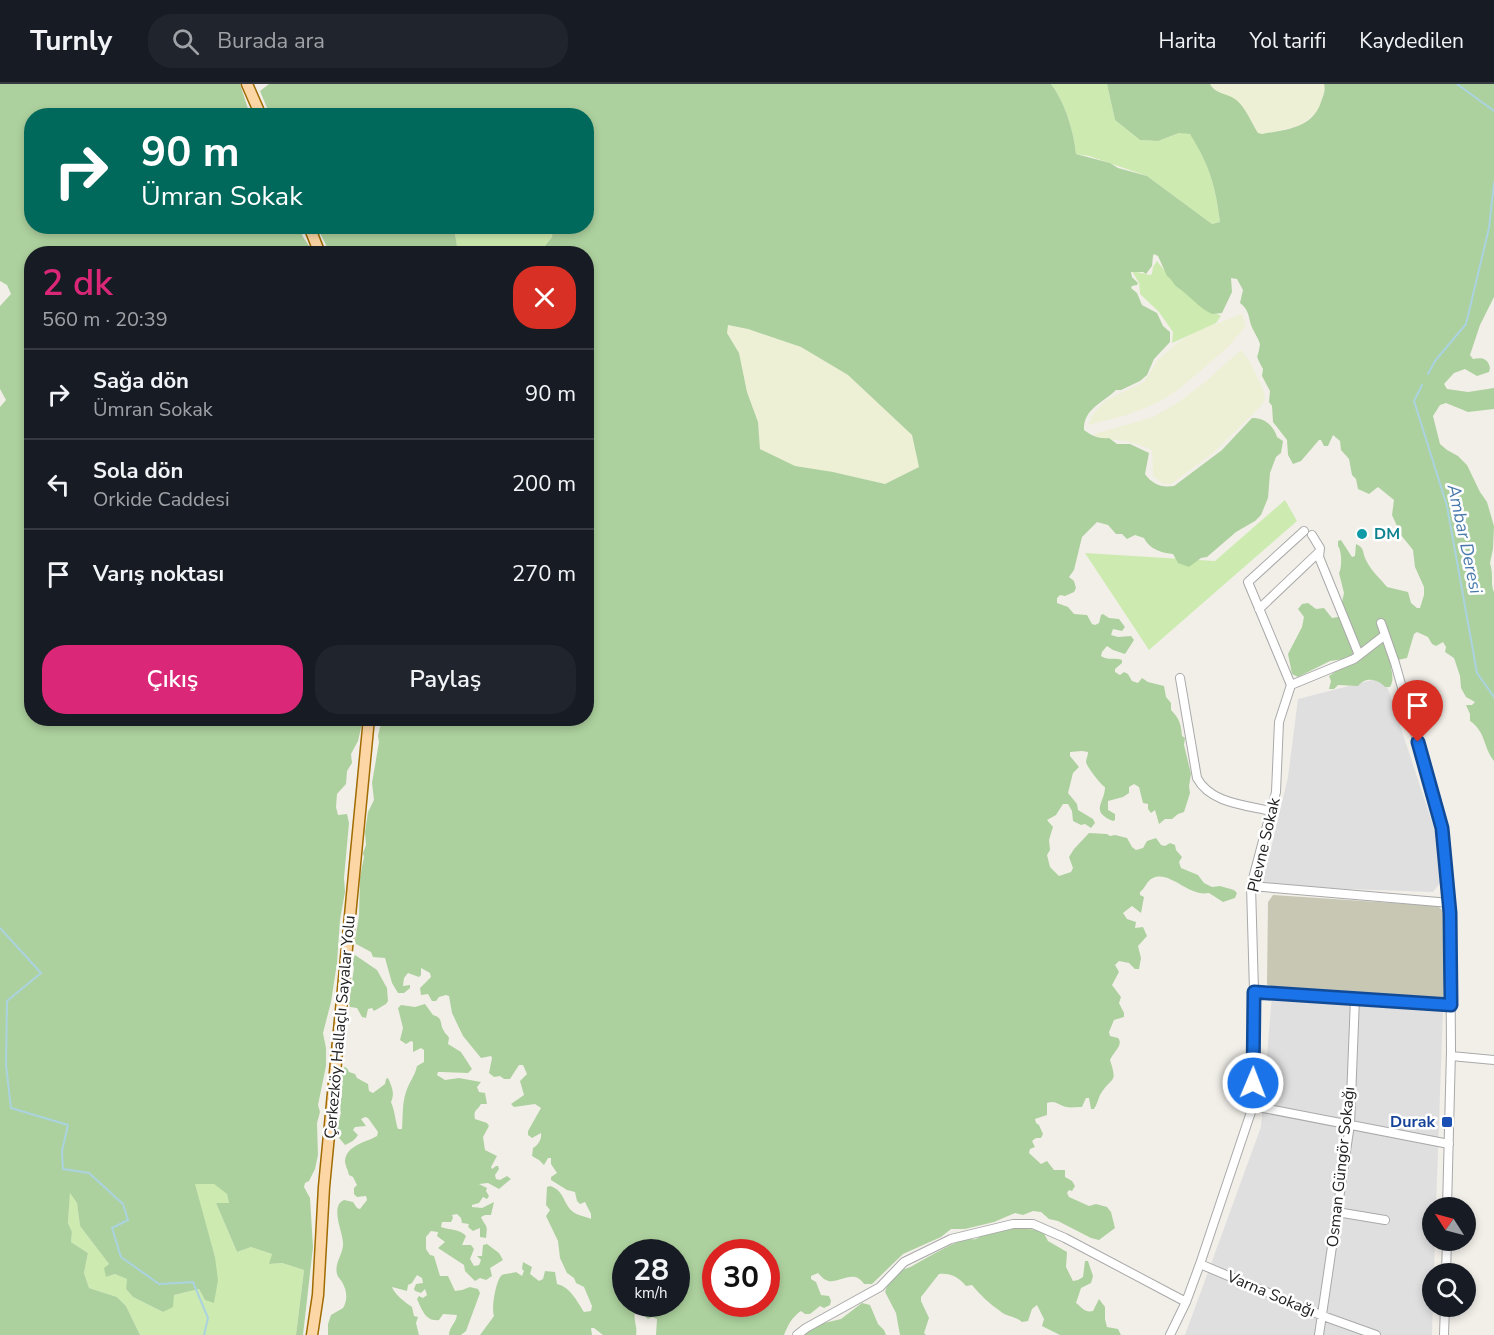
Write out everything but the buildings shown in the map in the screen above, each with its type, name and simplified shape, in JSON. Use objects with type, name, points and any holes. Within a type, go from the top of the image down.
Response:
[{"type":"main road","points":[[247,84],[258,108]]},
{"type":"main road","name":"Çerkezköy Hallaçlı Sayalar Yolu","points":[[312,1335],[318,1294],[324,1187],[368,726]]},
{"type":"street","points":[[1359,655],[1319,557],[1320,548],[1308,533],[1248,582],[1291,685],[1359,655],[1385,635]]},
{"type":"street","points":[[1259,609],[1319,552]]},
{"type":"street","points":[[1381,623],[1442,828],[1450,903],[1451,1056],[1448,1197]]},
{"type":"street","points":[[1180,678],[1197,778],[1202,789],[1230,802],[1271,811]]},
{"type":"street","name":"Plevne Sokak","points":[[1170,1335],[1186,1302],[1200,1264],[1253,1106],[1254,992],[1251,886],[1276,792],[1279,722],[1291,685]]},
{"type":"street","points":[[1251,886],[1450,903]]},
{"type":"street","points":[[1254,992],[1451,1005]]},
{"type":"street","name":"Osman Güngör Sokağı","points":[[1319,1335],[1350,1124],[1355,998]]},
{"type":"street","points":[[1451,1056],[1494,1060]]},
{"type":"street","points":[[1253,1106],[1449,1144]]},
{"type":"street","points":[[1337,1212],[1385,1220]]},
{"type":"street","points":[[797,1335],[880,1287],[904,1262],[951,1239],[1014,1224],[1033,1224],[1065,1238],[1186,1302]]},
{"type":"street","name":"Varna Sokağı","points":[[1200,1264],[1323,1316],[1376,1335]]},
{"type":"street","points":[[1444,1335],[1445,1317]]},
{"type":"shaded area","points":[[1210,84],[1324,84],[1325,89],[1318,111],[1300,126],[1262,135],[1258,133],[1242,106],[1234,99],[1212,89]]},
{"type":"shaded area","points":[[1242,314],[1246,326],[1227,348],[1178,390],[1157,403],[1127,415],[1088,425],[1093,414],[1106,400],[1144,382],[1158,360],[1177,343],[1194,332]]},
{"type":"shaded area","points":[[728,325],[748,329],[801,347],[848,375],[912,435],[919,467],[885,484],[795,466],[760,449],[758,422],[747,392],[739,353],[727,333]]},
{"type":"shaded area","points":[[1241,350],[1250,362],[1263,389],[1265,398],[1262,405],[1213,453],[1171,484],[1163,484],[1153,476],[1152,451],[1148,448],[1127,441],[1098,438],[1094,434],[1153,417],[1180,401]]},
{"type":"shaded area","points":[[1384,677],[1435,831],[1440,883],[1433,892],[1262,886],[1288,777],[1298,699]]},
{"type":"shaded area","points":[[1273,895],[1438,906],[1446,914],[1443,997],[1438,1002],[1273,991],[1267,984],[1268,902]]},
{"type":"shaded area","points":[[1272,995],[1443,1010],[1436,1197],[1422,1197],[1422,1251],[1435,1251],[1434,1263],[1422,1263],[1422,1317],[1433,1317],[1432,1335],[1185,1335],[1261,1127]]},
{"type":"green space","points":[[0,84],[240,84],[248,108],[24,108],[24,234],[302,234],[309,246],[24,246],[24,726],[361,726],[358,741],[351,754],[352,763],[347,771],[346,784],[337,794],[338,815],[347,814],[349,823],[344,878],[345,892],[331,1002],[323,1033],[326,1066],[318,1105],[320,1112],[317,1123],[318,1155],[315,1169],[304,1187],[310,1198],[313,1247],[303,1335],[296,1335],[304,1270],[282,1263],[269,1264],[272,1254],[251,1247],[237,1252],[216,1203],[229,1203],[227,1194],[214,1184],[195,1184],[215,1257],[218,1280],[214,1303],[205,1300],[199,1289],[174,1295],[173,1307],[163,1312],[133,1297],[126,1289],[127,1279],[115,1274],[106,1277],[104,1268],[109,1264],[80,1226],[77,1203],[70,1193],[68,1223],[72,1232],[71,1242],[88,1253],[84,1273],[89,1288],[117,1297],[126,1306],[140,1335],[0,1335],[0,407],[6,400],[0,389],[0,306],[11,294],[7,285],[0,281]]},
{"type":"green space","points":[[269,84],[1051,84],[1061,99],[1068,118],[1076,154],[1147,176],[1212,224],[1220,222],[1214,186],[1207,166],[1190,134],[1179,133],[1158,141],[1140,140],[1115,120],[1107,84],[1210,84],[1215,90],[1239,102],[1258,133],[1262,134],[1297,126],[1312,117],[1321,102],[1324,84],[1494,84],[1494,297],[1480,325],[1470,355],[1473,359],[1486,360],[1490,368],[1489,372],[1477,376],[1465,369],[1454,373],[1444,384],[1447,389],[1468,392],[1494,388],[1494,409],[1468,412],[1446,403],[1440,405],[1433,416],[1440,444],[1467,465],[1487,502],[1494,526],[1490,563],[1494,592],[1494,761],[1479,730],[1470,721],[1466,705],[1472,705],[1475,702],[1466,697],[1461,688],[1454,658],[1445,652],[1446,647],[1443,642],[1436,646],[1428,637],[1417,632],[1414,634],[1407,658],[1398,660],[1391,657],[1390,687],[1368,680],[1358,686],[1338,685],[1334,689],[1329,689],[1331,681],[1329,676],[1338,670],[1344,659],[1330,661],[1298,677],[1292,674],[1288,654],[1302,627],[1304,617],[1298,609],[1302,604],[1308,603],[1316,609],[1324,608],[1332,618],[1344,616],[1342,602],[1344,593],[1339,573],[1341,560],[1338,541],[1341,540],[1352,557],[1355,556],[1356,544],[1361,547],[1370,568],[1387,587],[1408,592],[1411,603],[1420,608],[1424,587],[1415,567],[1413,550],[1401,535],[1392,515],[1394,500],[1378,487],[1369,494],[1358,489],[1349,459],[1341,450],[1340,441],[1333,435],[1328,446],[1324,446],[1319,440],[1301,461],[1293,464],[1288,455],[1287,440],[1273,422],[1272,406],[1269,402],[1270,391],[1262,376],[1263,369],[1257,356],[1260,344],[1247,310],[1240,303],[1243,290],[1237,279],[1231,278],[1232,292],[1222,313],[1212,314],[1176,286],[1167,276],[1158,256],[1154,254],[1152,266],[1146,274],[1131,272],[1132,277],[1138,283],[1131,288],[1137,293],[1142,305],[1157,313],[1163,326],[1170,332],[1170,342],[1154,359],[1147,375],[1140,381],[1116,390],[1090,412],[1084,430],[1096,437],[1109,438],[1117,444],[1130,444],[1149,453],[1145,474],[1161,486],[1174,486],[1222,450],[1252,418],[1261,419],[1274,429],[1277,437],[1283,441],[1281,453],[1276,457],[1270,473],[1268,498],[1261,515],[1236,532],[1207,557],[1201,558],[1189,567],[1178,563],[1173,554],[1152,548],[1144,538],[1135,535],[1127,539],[1122,534],[1116,534],[1108,525],[1097,522],[1082,537],[1074,570],[1069,577],[1074,581],[1076,588],[1074,592],[1065,596],[1060,595],[1057,603],[1068,607],[1074,614],[1087,615],[1092,624],[1099,623],[1103,614],[1109,618],[1119,619],[1125,627],[1122,631],[1113,629],[1111,635],[1131,636],[1134,640],[1125,654],[1107,646],[1101,656],[1122,660],[1115,672],[1120,675],[1124,672],[1128,674],[1132,681],[1138,683],[1142,678],[1164,686],[1166,697],[1171,703],[1171,710],[1178,719],[1182,736],[1185,738],[1184,745],[1191,774],[1190,793],[1184,812],[1172,819],[1165,819],[1159,824],[1155,810],[1151,813],[1148,804],[1143,803],[1139,787],[1134,784],[1129,787],[1129,793],[1123,797],[1108,801],[1108,810],[1115,814],[1113,821],[1100,810],[1105,787],[1097,780],[1087,764],[1088,752],[1070,752],[1070,756],[1079,767],[1073,773],[1068,793],[1077,804],[1078,810],[1093,819],[1095,823],[1091,828],[1073,821],[1072,811],[1068,804],[1063,804],[1056,815],[1047,820],[1053,827],[1049,840],[1050,850],[1047,855],[1050,867],[1059,876],[1071,872],[1073,868],[1069,857],[1089,833],[1127,838],[1136,850],[1143,848],[1147,841],[1156,838],[1161,845],[1165,846],[1170,843],[1175,845],[1182,857],[1179,862],[1181,868],[1198,875],[1204,883],[1212,887],[1220,886],[1237,893],[1235,898],[1223,902],[1209,893],[1194,891],[1166,878],[1153,878],[1149,881],[1140,892],[1140,895],[1144,897],[1141,913],[1132,906],[1123,913],[1127,919],[1136,922],[1135,928],[1143,927],[1147,936],[1138,946],[1141,958],[1139,969],[1135,969],[1129,963],[1119,961],[1115,965],[1119,972],[1112,985],[1121,997],[1119,1003],[1124,1017],[1114,1020],[1109,1032],[1110,1036],[1120,1041],[1110,1060],[1114,1077],[1100,1095],[1094,1109],[1091,1109],[1089,1098],[1086,1098],[1082,1107],[1068,1107],[1050,1102],[1047,1103],[1047,1115],[1035,1119],[1043,1134],[1041,1138],[1032,1141],[1035,1147],[1030,1149],[1029,1153],[1041,1164],[1047,1161],[1054,1170],[1065,1170],[1065,1177],[1075,1186],[1067,1193],[1069,1197],[1089,1206],[1096,1204],[1107,1207],[1111,1212],[1115,1228],[1099,1240],[1049,1219],[1041,1212],[1033,1211],[1023,1215],[1015,1213],[994,1222],[965,1229],[951,1229],[941,1237],[903,1254],[872,1284],[864,1284],[855,1277],[830,1281],[818,1273],[811,1276],[821,1295],[829,1296],[830,1305],[824,1308],[820,1306],[810,1314],[801,1311],[795,1316],[784,1335],[656,1335],[657,1319],[652,1317],[690,1317],[690,1239],[612,1239],[612,1317],[635,1317],[636,1335],[603,1335],[591,1328],[592,1335],[480,1335],[494,1316],[495,1294],[500,1278],[516,1272],[522,1276],[523,1262],[532,1267],[530,1274],[539,1281],[543,1279],[545,1271],[555,1272],[557,1284],[569,1291],[584,1312],[591,1311],[592,1306],[584,1287],[576,1283],[574,1278],[567,1273],[560,1258],[558,1241],[546,1216],[550,1210],[546,1205],[547,1187],[558,1190],[574,1213],[591,1219],[591,1214],[585,1202],[580,1204],[577,1201],[575,1192],[551,1180],[551,1177],[557,1173],[551,1164],[551,1158],[548,1158],[544,1165],[532,1156],[533,1148],[539,1142],[541,1133],[532,1138],[528,1135],[528,1131],[541,1108],[535,1104],[514,1107],[511,1104],[524,1095],[520,1081],[527,1074],[523,1065],[519,1065],[510,1079],[494,1077],[489,1073],[491,1056],[481,1058],[463,1036],[452,1013],[449,996],[439,997],[436,1001],[432,1001],[428,994],[421,995],[420,988],[431,977],[430,973],[421,968],[419,977],[408,973],[404,978],[403,986],[410,985],[410,988],[404,993],[398,993],[392,983],[385,958],[373,957],[371,952],[356,944],[355,940],[359,916],[360,877],[366,845],[365,832],[368,812],[374,800],[372,783],[381,726],[594,726],[594,246],[545,246],[552,234],[594,234],[594,108],[267,108],[260,91]],"holes":[[[728,325],[748,329],[801,347],[848,375],[912,435],[919,467],[885,484],[795,466],[760,449],[758,422],[747,392],[739,353],[727,333]]]},
{"type":"green space","points":[[1051,84],[1107,84],[1115,120],[1140,140],[1158,141],[1179,133],[1190,133],[1211,176],[1220,222],[1212,224],[1147,176],[1089,156],[1076,154],[1068,118],[1061,99]]},
{"type":"green space","points":[[320,234],[455,234],[457,246],[326,246]]},
{"type":"green space","points":[[455,234],[552,234],[545,246],[457,246]]},
{"type":"green space","points":[[1157,261],[1186,292],[1221,316],[1216,323],[1172,343],[1173,332],[1159,312],[1140,294],[1139,283],[1132,271],[1150,275]]},
{"type":"green space","points":[[1285,500],[1297,521],[1149,650],[1085,553],[1215,561]]},
{"type":"green space","points":[[355,955],[377,970],[387,988],[388,1001],[386,1004],[374,1011],[372,1008],[368,1009],[366,1018],[362,1017],[357,1008],[350,1007],[349,1003],[354,968],[352,960]]},
{"type":"green space","points":[[425,1004],[440,1020],[449,1038],[448,1044],[461,1052],[472,1069],[468,1073],[438,1072],[437,1075],[445,1080],[459,1078],[481,1082],[477,1087],[479,1092],[485,1093],[487,1104],[481,1104],[475,1112],[475,1119],[489,1126],[483,1137],[485,1150],[497,1156],[491,1167],[492,1169],[498,1166],[496,1179],[500,1180],[507,1176],[511,1179],[499,1189],[488,1183],[479,1184],[487,1188],[489,1196],[487,1199],[483,1197],[472,1207],[482,1208],[494,1202],[491,1215],[481,1217],[487,1228],[486,1238],[480,1237],[480,1228],[473,1231],[468,1227],[469,1224],[462,1223],[457,1214],[452,1215],[451,1222],[442,1222],[441,1227],[458,1231],[466,1236],[462,1245],[471,1245],[474,1249],[470,1259],[474,1266],[479,1265],[481,1260],[477,1256],[482,1256],[483,1245],[487,1244],[499,1253],[503,1260],[490,1268],[492,1276],[486,1280],[480,1278],[475,1281],[465,1271],[464,1265],[438,1248],[445,1242],[437,1236],[438,1232],[431,1231],[426,1237],[426,1249],[430,1255],[434,1256],[440,1276],[448,1276],[455,1291],[470,1287],[478,1289],[480,1293],[466,1331],[461,1335],[449,1335],[457,1315],[443,1314],[439,1320],[435,1320],[425,1314],[417,1299],[419,1296],[423,1298],[427,1295],[425,1289],[421,1293],[414,1289],[416,1284],[423,1283],[422,1278],[417,1275],[408,1285],[407,1291],[392,1287],[398,1296],[412,1307],[414,1316],[418,1317],[416,1323],[419,1335],[328,1335],[331,1315],[343,1308],[346,1298],[345,1288],[336,1270],[343,1246],[338,1207],[344,1200],[353,1202],[360,1209],[367,1200],[366,1196],[357,1197],[354,1194],[354,1188],[357,1185],[353,1177],[349,1175],[345,1163],[346,1156],[353,1148],[377,1136],[378,1132],[365,1117],[361,1119],[366,1126],[355,1127],[353,1130],[358,1135],[349,1143],[345,1145],[335,1133],[341,1113],[339,1103],[342,1096],[341,1076],[344,1067],[347,1068],[349,1072],[368,1084],[369,1091],[373,1093],[385,1084],[388,1078],[397,1126],[398,1129],[402,1129],[407,1088],[417,1066],[424,1062],[424,1050],[421,1048],[413,1052],[413,1042],[406,1044],[400,1040],[403,1028],[398,1008],[401,1005],[415,1007]]},
{"type":"green space","points":[[194,1184],[214,1184],[227,1193],[229,1203],[216,1203],[237,1252],[251,1247],[272,1254],[270,1264],[282,1263],[304,1270],[296,1335],[140,1335],[126,1306],[117,1297],[89,1288],[84,1273],[88,1253],[71,1242],[72,1232],[68,1223],[70,1192],[77,1203],[80,1226],[109,1264],[106,1277],[115,1274],[128,1279],[126,1289],[133,1297],[163,1312],[174,1295],[199,1289],[205,1300],[215,1257]]},
{"type":"green space","points":[[1011,1228],[1042,1230],[1048,1241],[1067,1252],[1066,1267],[1073,1281],[1083,1277],[1085,1261],[1088,1261],[1093,1276],[1091,1283],[1081,1288],[1076,1303],[1085,1310],[1093,1311],[1099,1299],[1105,1307],[1107,1327],[1118,1329],[1121,1335],[1060,1335],[1042,1326],[1044,1319],[1037,1305],[1032,1309],[1028,1321],[1022,1322],[996,1308],[972,1285],[966,1286],[954,1276],[939,1274],[921,1297],[929,1318],[924,1333],[926,1335],[900,1335],[896,1313],[885,1292],[889,1283],[896,1276],[903,1270],[962,1240],[976,1239],[988,1232]]},
{"type":"green space","points":[[862,1303],[870,1305],[878,1324],[886,1335],[803,1335],[820,1324],[841,1319]]},
{"type":"waterway","name":"Ambar Deresi","points":[[1457,84],[1494,111]]},
{"type":"waterway","name":"Ambar Deresi","points":[[1428,374],[1435,361],[1466,324],[1489,228],[1494,183]]},
{"type":"waterway","name":"Ambar Deresi","points":[[1422,385],[1414,401],[1447,506],[1477,673],[1494,697]]},
{"type":"waterway","points":[[0,928],[41,973],[7,1001],[6,1065],[11,1108],[68,1125],[62,1151],[63,1169],[89,1173],[123,1204],[128,1220],[112,1228],[121,1257],[159,1284],[193,1282],[208,1318],[204,1335]]},
{"type":"place","name":"DM","points":[[1362,534]]},
{"type":"place","name":"Durak","points":[[1447,1122]]},
{"type":"route","points":[[1253,1083],[1254,992],[1451,1005],[1450,913],[1442,828],[1418,742]]}]
